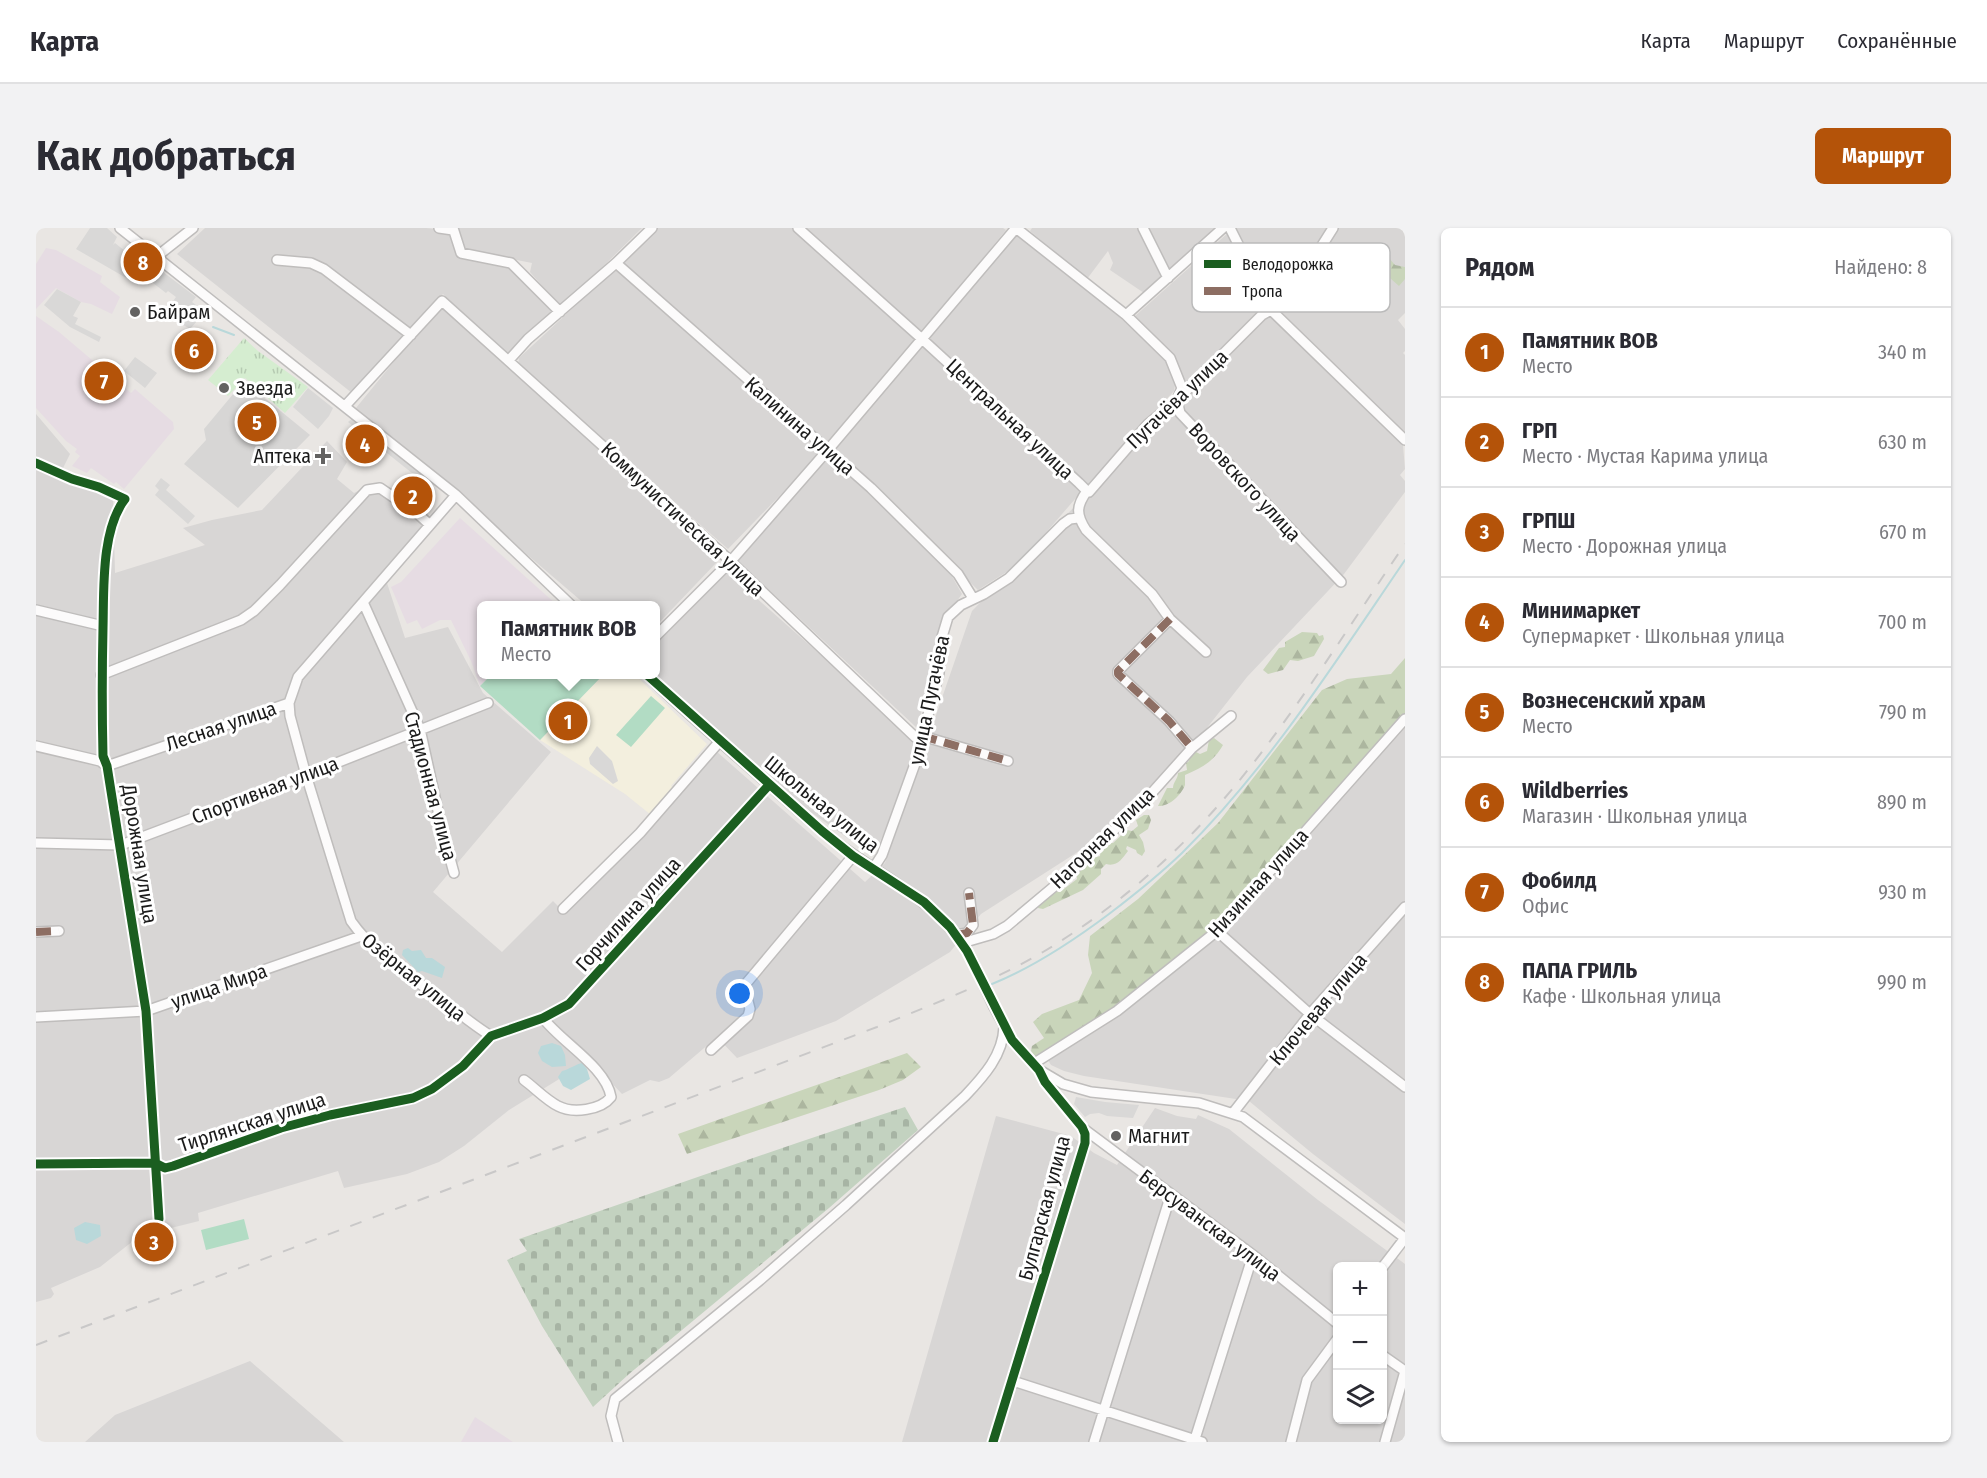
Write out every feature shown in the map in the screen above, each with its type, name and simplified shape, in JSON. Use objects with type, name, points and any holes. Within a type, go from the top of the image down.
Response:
[{"type":"street","points":[[120,228],[456,495],[567,601]]},
{"type":"street","points":[[156,258],[193,228]]},
{"type":"street","points":[[439,228],[453,229],[461,253],[511,263],[560,312]]},
{"type":"street","points":[[509,360],[528,339],[616,263],[652,228]]},
{"type":"street","name":"Центральная улица","points":[[798,228],[1064,468],[1086,491],[1078,503],[1078,518]]},
{"type":"street","points":[[660,632],[730,562],[1016,228]]},
{"type":"street","name":"Воровского улица","points":[[1016,228],[1126,315],[1170,358],[1182,388],[1177,400],[1180,413],[1341,582]]},
{"type":"street","points":[[1143,228],[1168,278]]},
{"type":"street","points":[[1206,243],[1223,228]]},
{"type":"street","points":[[1230,228],[1238,243]]},
{"type":"street","name":"Пугачёва улица","points":[[1324,243],[1333,228]]},
{"type":"street","points":[[1126,315],[1192,256]]},
{"type":"street","points":[[277,260],[311,263],[324,269],[411,335],[345,406]]},
{"type":"street","name":"Калинина улица","points":[[616,263],[871,488],[958,574],[971,595],[971,600]]},
{"type":"street","name":"Коммунистическая улица","points":[[411,335],[442,301],[730,562],[915,737],[922,738]]},
{"type":"street","name":"Пугачёва улица","points":[[1086,491],[1089,492],[1148,424],[1177,400],[1265,312]]},
{"type":"street","points":[[1274,312],[1405,440]]},
{"type":"street","name":"Дорожная улица","points":[[36,463],[124,499],[115,512],[103,578],[101,675],[104,756],[121,844],[146,1011],[159,1219]]},
{"type":"street","points":[[101,675],[241,620],[254,611],[366,490],[380,488],[430,525]]},
{"type":"street","name":"Лесная улица","points":[[107,766],[289,702],[298,677],[456,495]]},
{"type":"street","points":[[1078,518],[1102,547],[1152,594],[1170,619],[1206,652]]},
{"type":"street","name":"улица Пугачёва","points":[[873,869],[882,855],[910,782],[939,673],[945,624],[953,611],[1010,578],[1063,524],[1070,519],[1078,518]]},
{"type":"street","name":"Стадионная улица","points":[[363,602],[420,729],[454,873]]},
{"type":"street","points":[[36,610],[103,626]]},
{"type":"street","points":[[1170,619],[1118,671],[1118,674],[1169,721],[1192,747]]},
{"type":"street","name":"Школьная улица","points":[[650,679],[854,856],[924,902],[960,939],[994,1007]]},
{"type":"street","name":"Озёрная улица","points":[[289,702],[290,716],[306,775],[351,921],[361,936],[395,966],[473,1025],[491,1035]]},
{"type":"street","name":"Спортивная улица","points":[[36,843],[121,844],[306,775],[488,703]]},
{"type":"street","name":"Нагорная улица","points":[[960,939],[993,934],[1007,926],[1069,874],[1149,796],[1192,747],[1230,716]]},
{"type":"street","name":"Низинная улица","points":[[1036,1067],[1117,1011],[1218,931],[1405,719]]},
{"type":"street","points":[[922,738],[1008,761]]},
{"type":"street","points":[[563,909],[640,833],[720,741]]},
{"type":"street","points":[[36,746],[100,761],[107,766]]},
{"type":"street","name":"Горчилина улица","points":[[491,1035],[543,1017],[569,1004],[770,785]]},
{"type":"street","points":[[711,1050],[748,1016],[750,1009],[744,986],[854,856]]},
{"type":"street","points":[[960,939],[973,925],[969,892]]},
{"type":"street","name":"Ключевая улица","points":[[1233,1113],[1310,1014],[1405,907]]},
{"type":"street","points":[[36,932],[59,931]]},
{"type":"street","points":[[1218,931],[1310,1014],[1405,1086]]},
{"type":"street","name":"улица Мира","points":[[36,1017],[146,1011],[361,936]]},
{"type":"street","name":"Булгарская улица","points":[[993,1442],[1085,1143],[1082,1127],[1045,1082],[1036,1067],[1012,1041],[994,1007]]},
{"type":"street","points":[[524,1080],[560,1107],[574,1110],[601,1105],[611,1097],[600,1075],[553,1030],[543,1017]]},
{"type":"street","points":[[618,1442],[611,1416],[615,1399],[760,1280],[965,1096],[979,1081],[996,1056],[1004,1039],[1004,1027]]},
{"type":"street","name":"Тирлянская улица","points":[[36,1164],[155,1163],[165,1167],[173,1166],[281,1128],[330,1115],[413,1098],[432,1089],[454,1073],[491,1035]]},
{"type":"street","points":[[1036,1067],[1063,1084],[1091,1092],[1168,1098],[1199,1103],[1243,1117],[1405,1238],[1387,1263]]},
{"type":"street","name":"Берсуванская улица","points":[[1082,1127],[1253,1255],[1333,1320]]},
{"type":"street","points":[[1094,1442],[1171,1194]]},
{"type":"street","points":[[1013,1381],[1197,1441],[1253,1255]]},
{"type":"street","points":[[1291,1442],[1307,1380],[1333,1345]]},
{"type":"street","points":[[1384,1442],[1405,1371],[1387,1358]]},
{"type":"shaded area","points":[[90,228],[107,228],[117,237],[113,245],[115,243],[145,267],[135,283],[76,249]]},
{"type":"shaded area","points":[[205,228],[426,228],[446,230],[454,238],[458,254],[510,264],[553,310],[508,353],[443,294],[365,385],[352,393],[177,254]]},
{"type":"shaded area","points":[[456,228],[642,228],[565,304],[558,304],[530,272],[532,263],[463,249]]},
{"type":"shaded area","points":[[657,228],[794,228],[918,339],[827,444],[622,264]]},
{"type":"shaded area","points":[[802,228],[1003,228],[1006,230],[921,334]]},
{"type":"shaded area","points":[[1032,228],[1140,228],[1162,273],[1160,281],[1144,293],[1110,270],[1113,263],[1108,251],[1087,279],[1030,231]]},
{"type":"shaded area","points":[[1146,228],[1219,228],[1203,243],[1192,243],[1192,253],[1171,273]]},
{"type":"shaded area","points":[[1235,228],[1402,228],[1405,237],[1405,313],[1398,320],[1405,329],[1405,351],[1403,353],[1405,355],[1405,443],[1403,445],[1405,469],[1400,475],[1405,481],[1405,492],[1344,574],[1247,677],[1195,743],[1087,846],[981,914],[950,952],[836,1021],[737,1058],[717,1037],[669,1078],[659,1082],[650,1080],[622,1094],[590,1060],[509,1110],[464,1146],[439,1162],[407,1174],[344,1188],[338,1171],[198,1213],[199,1221],[171,1228],[147,1230],[100,1267],[51,1288],[54,1294],[51,1298],[36,1302],[36,414],[70,454],[58,478],[113,498],[115,573],[205,545],[183,528],[262,510],[327,441],[347,462],[337,479],[354,493],[372,484],[423,525],[387,583],[405,638],[448,627],[483,693],[551,752],[433,892],[502,952],[553,901],[565,913],[651,827],[716,751],[865,882],[885,863],[972,611],[1016,566],[978,590],[832,449],[924,345],[1082,491],[1030,551],[1272,312],[1390,312],[1390,243],[1242,243]]},
{"type":"shaded area","points":[[1016,232],[1125,322],[1171,366],[1176,379],[1174,391],[1087,485],[927,341]]},
{"type":"shaded area","points":[[1229,232],[1234,243],[1217,243]]},
{"type":"shaded area","points":[[46,248],[56,250],[102,276],[100,282],[120,297],[112,314],[81,302],[56,288],[36,309],[36,264]]},
{"type":"shaded area","points":[[1192,265],[1192,312],[1259,312],[1219,350],[1189,386],[1184,384],[1134,317]]},
{"type":"shaded area","points":[[616,268],[824,450],[728,549],[518,365],[519,358]]},
{"type":"shaded area","points":[[163,272],[196,297],[192,302],[205,312],[190,329],[164,313],[176,297],[153,283]]},
{"type":"shaded area","points":[[57,289],[81,302],[73,316],[78,318],[75,324],[101,337],[99,342],[70,327],[44,305]]},
{"type":"shaded area","points":[[441,304],[497,358],[586,434],[717,562],[660,622],[660,601],[581,601],[356,408]]},
{"type":"shaded area","points":[[36,316],[59,332],[131,393],[135,389],[173,422],[174,429],[124,489],[91,468],[87,473],[72,466],[80,456],[75,452],[77,449],[66,441],[36,408]]},
{"type":"shaded area","points":[[135,357],[157,373],[145,388],[124,371]]},
{"type":"shaded area","points":[[244,381],[310,435],[238,508],[184,464],[206,440],[204,429]]},
{"type":"shaded area","points":[[308,388],[333,408],[318,429],[293,407]]},
{"type":"shaded area","points":[[353,418],[429,479],[422,481],[348,422]]},
{"type":"shaded area","points":[[828,453],[949,571],[962,594],[949,612],[917,728],[734,557]]},
{"type":"shaded area","points":[[161,478],[170,485],[166,490],[195,516],[188,524],[155,495],[159,490],[155,486]]},
{"type":"shaded area","points":[[460,518],[553,601],[477,601],[477,678],[451,620],[440,620],[422,629],[417,620],[407,624],[391,587],[401,582]]},
{"type":"shaded area","points":[[727,572],[919,742],[898,804],[873,856],[805,808],[660,679],[660,640]]},
{"type":"shaded area","points":[[477,679],[487,679],[480,686]]},
{"type":"shaded area","points":[[599,679],[639,679],[707,744],[671,786],[675,789],[651,815],[625,794],[540,740]]},
{"type":"shaded area","points":[[1405,728],[1405,1224],[1313,1154],[1249,1101],[1084,1076],[1064,1071],[1051,1065],[1048,1060],[1224,932]]},
{"type":"shaded area","points":[[597,746],[612,761],[618,781],[613,784],[590,764],[589,758]]},
{"type":"shaded area","points":[[1076,1097],[1139,1105],[1133,1118],[1107,1116],[1099,1113],[1085,1117],[1074,1104]]},
{"type":"shaded area","points":[[1155,1108],[1177,1116],[1196,1119],[1198,1115],[1229,1129],[1318,1200],[1405,1264],[1405,1442],[902,1442],[996,1116],[1071,1136],[1094,1153],[1117,1165]]},
{"type":"shaded area","points":[[250,1361],[344,1442],[85,1442],[115,1415]]},
{"type":"shaded area","points":[[475,1417],[513,1442],[461,1442]]},
{"type":"green space","points":[[1390,259],[1395,265],[1405,267],[1405,279],[1399,286],[1390,278]]},
{"type":"green space","points":[[244,338],[258,351],[308,387],[285,413],[245,378],[228,396],[208,380]]},
{"type":"green space","points":[[1302,632],[1323,635],[1324,639],[1314,656],[1298,661],[1290,660],[1283,670],[1268,674],[1263,670],[1279,648],[1285,647],[1285,642]]},
{"type":"green space","points":[[1405,658],[1405,714],[1328,805],[1227,918],[1130,999],[1035,1056],[1031,1051],[1032,1046],[1044,1038],[1033,1022],[1042,1014],[1079,1000],[1092,973],[1088,955],[1090,936],[1138,899],[1218,823],[1322,690],[1347,679],[1391,674]]},
{"type":"green space","points":[[487,679],[599,679],[540,740],[480,686]]},
{"type":"green space","points":[[651,696],[665,708],[631,747],[616,735]]},
{"type":"green space","points":[[1214,738],[1223,745],[1212,760],[1185,775],[1185,785],[1174,800],[1166,805],[1158,806],[1167,788],[1173,788],[1178,773],[1187,770],[1186,763],[1189,761],[1190,753],[1200,754],[1207,751],[1209,740]]},
{"type":"green space","points":[[1149,815],[1151,820],[1148,829],[1139,835],[1145,851],[1142,856],[1127,846],[1128,851],[1121,859],[1113,864],[1106,864],[1101,869],[1101,874],[1083,890],[1043,909],[1038,908],[1040,901],[1052,891],[1060,892],[1077,879],[1076,870],[1086,860],[1100,856],[1101,847],[1105,843],[1113,843],[1127,830],[1132,831],[1138,826],[1136,820]]},
{"type":"green space","points":[[907,1053],[921,1067],[903,1080],[879,1090],[687,1154],[678,1134]]},
{"type":"green space","points":[[905,1107],[918,1130],[593,1407],[542,1326],[507,1260],[527,1251],[519,1239]]},
{"type":"green space","points":[[244,1219],[249,1239],[206,1250],[201,1230]]},
{"type":"water","points":[[408,948],[412,951],[421,950],[426,958],[432,958],[445,967],[442,978],[422,971],[418,972],[402,955],[403,950]]},
{"type":"water","points":[[552,1043],[561,1046],[566,1066],[552,1067],[542,1061],[538,1053],[541,1046]]},
{"type":"water","points":[[582,1063],[590,1079],[571,1090],[563,1086],[558,1077],[562,1071]]},
{"type":"water","points":[[85,1222],[100,1225],[101,1236],[87,1244],[76,1240],[74,1228]]},
{"type":"waterway","points":[[213,327],[234,335]]},
{"type":"waterway","points":[[992,984],[1038,962],[1081,934],[1137,892],[1182,853],[1214,820],[1273,749],[1405,560]]},
{"type":"railway","points":[[36,1345],[877,1027],[982,983],[1043,952],[1092,920],[1139,883],[1183,843],[1223,800],[1295,707],[1405,544]]},
{"type":"marked path","points":[[1170,619],[1118,671],[1118,674],[1169,721],[1192,748]]},
{"type":"marked path","points":[[922,736],[1008,761]]},
{"type":"marked path","points":[[957,935],[967,933],[973,925],[969,893]]},
{"type":"marked path","points":[[36,932],[59,931]]},
{"type":"cycle path","points":[[36,463],[125,499],[112,527],[105,561],[102,660],[103,756],[107,766],[146,1011],[159,1219]]},
{"type":"cycle path","points":[[652,679],[822,831],[853,856],[924,902],[950,927],[967,951],[1012,1040],[1039,1070],[1045,1082],[1082,1127],[1085,1143],[993,1442]]},
{"type":"cycle path","points":[[36,1164],[155,1163],[165,1168],[281,1128],[330,1115],[413,1098],[432,1089],[463,1066],[491,1036],[543,1018],[569,1004],[769,785]]},
{"type":"place","name":"ПАПА ГРИЛЬ","points":[[143,262]]},
{"type":"place","name":"Байрам","points":[[135,312]]},
{"type":"place","name":"Wildberries","points":[[194,350]]},
{"type":"place","name":"Фобилд","points":[[104,381]]},
{"type":"place","name":"Звезда","points":[[224,388]]},
{"type":"place","name":"Вознесенский храм","points":[[257,422]]},
{"type":"place","name":"Минимаркет","points":[[365,444]]},
{"type":"place","name":"Аптека","points":[[323,456]]},
{"type":"place","name":"ГРП","points":[[413,496]]},
{"type":"place","name":"Памятник ВОВ","points":[[568,721]]},
{"type":"place","name":"Магнит","points":[[1116,1136]]},
{"type":"place","name":"ГРПШ","points":[[154,1242]]}]
